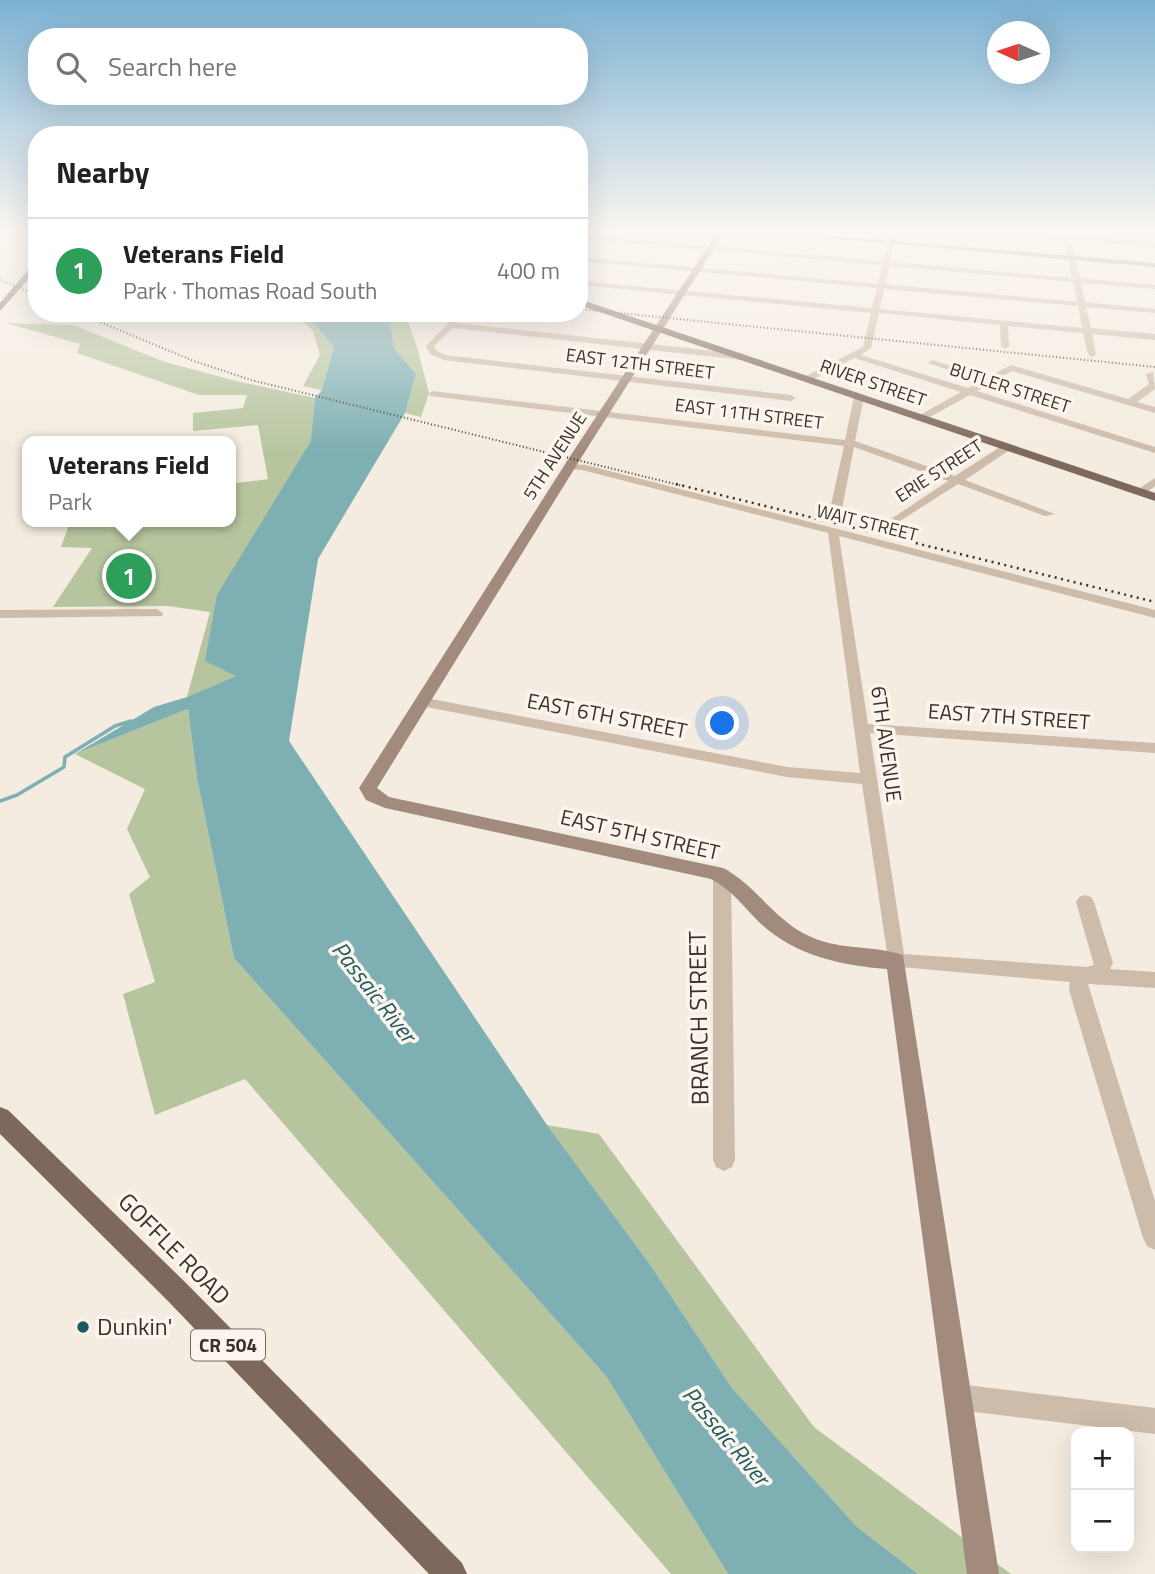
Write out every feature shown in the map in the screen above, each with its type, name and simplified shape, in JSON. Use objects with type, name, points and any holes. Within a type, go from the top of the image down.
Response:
[{"type":"main road","name":"5TH AVENUE","points":[[421,702],[675,304]]},
{"type":"main road","name":"RIVER STREET","points":[[588,305],[1155,497]]},
{"type":"main road","name":"EAST 5TH STREET","points":[[421,702],[369,783],[368,791],[376,799],[722,875],[742,889],[770,920],[799,940],[847,957],[896,961]]},
{"type":"main road","points":[[896,961],[984,1574]]},
{"type":"main road","name":"GOFFLE ROAD","points":[[0,1116],[177,1292],[451,1574]]},
{"type":"street","points":[[809,304],[1155,337]]},
{"type":"street","points":[[807,379],[867,348],[878,304]]},
{"type":"street","points":[[1081,304],[1092,354]]},
{"type":"street","points":[[1086,304],[1155,311]]},
{"type":"street","points":[[451,325],[454,322]]},
{"type":"street","points":[[1004,323],[1005,346]]},
{"type":"street","points":[[451,325],[742,357]]},
{"type":"street","name":"EAST 12TH STREET","points":[[451,325],[430,346],[434,353],[444,357],[791,398]]},
{"type":"street","name":"BUTLER STREET","points":[[856,356],[1155,450]]},
{"type":"street","points":[[932,363],[988,380]]},
{"type":"street","points":[[921,418],[1011,368],[1155,410]]},
{"type":"street","points":[[1130,402],[1154,385],[1150,373]]},
{"type":"street","name":"EAST 11TH STREET","points":[[433,394],[865,446],[1049,514]]},
{"type":"street","points":[[836,509],[859,397]]},
{"type":"street","name":"ERIE STREET","points":[[889,525],[1007,447]]},
{"type":"street","name":"WAIT STREET","points":[[570,467],[582,467],[833,534],[1155,614]]},
{"type":"street","points":[[1141,492],[1155,481]]},
{"type":"street","name":"6TH AVENUE","points":[[833,534],[896,961]]},
{"type":"street","points":[[0,614],[156,613]]},
{"type":"street","name":"EAST 6TH STREET","points":[[421,702],[787,772],[868,779]]},
{"type":"street","name":"EAST 7TH STREET","points":[[861,728],[1155,748]]},
{"type":"street","name":"BRANCH STREET","points":[[722,875],[724,1160]]},
{"type":"street","points":[[1084,902],[1104,963],[1100,971],[1079,981],[1079,990],[1155,1238]]},
{"type":"street","name":"EAST 5TH STREET","points":[[896,961],[1155,980]]},
{"type":"street","points":[[958,1397],[1155,1421]]},
{"type":"green space","points":[[304,322],[313,322],[334,347],[322,390],[303,386],[320,355],[313,331]]},
{"type":"green space","points":[[390,322],[408,322],[429,393],[421,417],[405,413],[416,374],[394,348]]},
{"type":"green space","points":[[6,323],[73,325],[165,362],[315,398],[312,441],[217,596],[237,676],[187,697],[210,612],[168,606],[53,607],[92,548],[61,547],[68,527],[236,527],[236,483],[268,479],[258,425],[193,431],[193,413],[243,408],[247,395],[199,395],[77,353],[80,344]]},
{"type":"green space","points":[[188,709],[197,778],[234,958],[606,1376],[728,1574],[671,1574],[245,1079],[155,1115],[123,994],[155,982],[129,894],[150,877],[127,829],[145,789],[75,754]]},
{"type":"green space","points":[[547,1125],[599,1134],[814,1427],[1011,1574],[918,1574],[856,1526],[732,1388],[649,1263]]},
{"type":"water","name":"Passaic River","points":[[313,322],[390,322],[394,348],[416,374],[405,413],[318,559],[289,741],[547,1125],[649,1263],[732,1388],[856,1526],[918,1574],[728,1574],[606,1376],[234,958],[197,778],[188,709],[75,754],[154,707],[187,697],[236,676],[205,661],[217,595],[311,441],[315,398],[322,390],[334,347]]},
{"type":"waterway","points":[[0,801],[17,795],[64,767],[65,757],[115,726],[131,721]]},
{"type":"railway","points":[[588,310],[1155,367]]},
{"type":"railway","points":[[100,322],[194,361],[251,380],[683,486]]},
{"type":"railway","points":[[676,484],[1155,602]]},
{"type":"place","name":"Veterans Field","points":[[129,576]]},
{"type":"place","name":"Dunkin'","points":[[83,1327]]}]
